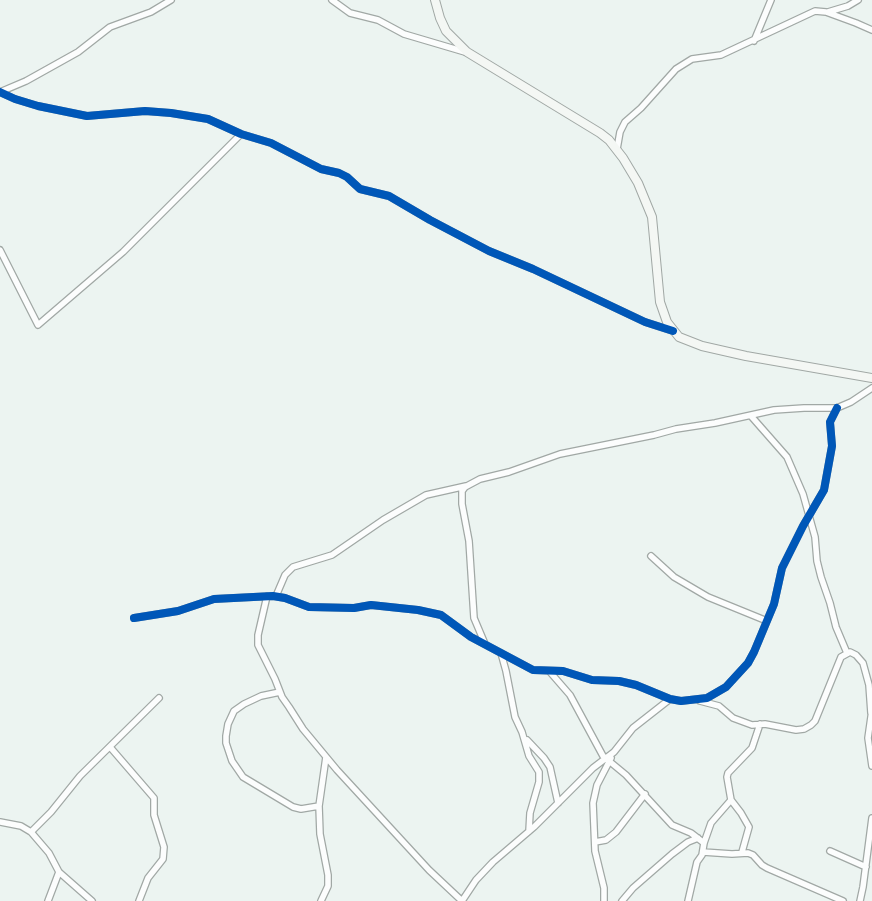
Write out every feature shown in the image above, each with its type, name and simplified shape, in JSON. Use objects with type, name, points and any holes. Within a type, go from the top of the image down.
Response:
[{"type":"street","points":[[0,92],[26,81],[78,52],[110,27],[151,12],[171,0]]},
{"type":"street","points":[[332,0],[350,13],[378,20],[404,34],[467,52],[600,132],[617,149],[638,183],[652,217],[660,302],[663,314],[673,331]]},
{"type":"street","points":[[435,0],[440,18],[446,30],[467,52]]},
{"type":"street","points":[[754,41],[771,0]]},
{"type":"street","points":[[617,149],[620,132],[625,122],[641,108],[682,64],[697,58],[721,55],[810,13],[826,12],[848,6],[858,0]]},
{"type":"street","points":[[826,12],[872,30]]},
{"type":"street","points":[[0,92],[38,106],[87,116],[144,111],[199,117],[215,121],[241,134],[270,143],[321,169],[339,173],[347,177],[360,189],[389,196],[490,251],[533,269],[645,322],[673,331],[684,339],[702,346],[746,356],[872,378]]},
{"type":"street","points":[[0,250],[38,325],[123,252],[241,134]]},
{"type":"street","points":[[276,596],[285,575],[293,567],[332,555],[383,520],[426,495],[466,486],[480,479],[509,472],[560,454],[676,429],[704,426],[789,409],[838,408],[872,388]]},
{"type":"street","points":[[693,700],[707,698],[726,687],[754,652],[774,604],[782,568],[826,482],[832,446],[829,426],[831,418],[838,408]]},
{"type":"street","points":[[751,416],[790,462],[803,494],[815,537],[817,561],[821,577],[847,653]]},
{"type":"street","points":[[466,486],[463,490],[462,504],[469,541],[474,618],[485,644]]},
{"type":"street","points":[[651,556],[674,577],[700,593],[768,621]]},
{"type":"street","points":[[267,596],[258,635],[258,645],[280,692],[303,729],[326,757],[429,870],[462,901],[476,880],[492,862],[608,760],[632,728],[670,699]]},
{"type":"street","points":[[134,618],[178,611],[214,599],[267,596],[276,596],[309,607],[354,608],[384,606],[430,612],[441,615],[471,637],[532,670],[564,671],[592,680],[629,683],[670,699],[712,703],[722,708],[735,719],[752,725],[774,725],[796,730],[811,725],[819,713],[841,657],[850,652],[856,655],[863,663],[869,685],[871,712],[868,738],[872,766]]},
{"type":"street","points":[[501,654],[506,671],[512,709],[524,736],[529,756],[540,776],[530,813],[529,831]]},
{"type":"street","points":[[550,672],[570,695],[601,753],[645,794],[672,825],[704,843]]},
{"type":"street","points":[[280,692],[261,696],[234,711],[228,724],[226,736],[226,743],[232,761],[243,777],[293,807],[301,809],[319,806]]},
{"type":"street","points":[[31,832],[54,808],[80,776],[159,698]]},
{"type":"street","points":[[742,852],[748,827],[741,813],[730,800],[727,777],[728,773],[752,748],[760,724]]},
{"type":"street","points":[[524,736],[550,767],[558,803]]},
{"type":"street","points":[[110,747],[154,798],[154,815],[164,848],[163,859],[148,878],[139,901]]},
{"type":"street","points":[[320,901],[327,890],[328,875],[320,834],[319,806],[326,757]]},
{"type":"street","points":[[604,901],[604,888],[595,851],[594,796],[608,760]]},
{"type":"street","points":[[595,842],[606,840],[616,832],[645,794]]},
{"type":"street","points":[[688,901],[696,862],[703,852],[711,823],[730,800]]},
{"type":"street","points":[[860,901],[872,818]]},
{"type":"street","points":[[0,822],[20,826],[31,832],[49,853],[59,872],[92,901]]},
{"type":"street","points":[[622,901],[633,888],[672,854],[688,842],[698,838]]},
{"type":"street","points":[[830,851],[866,867]]},
{"type":"street","points":[[703,852],[732,854],[742,852],[754,855],[767,868],[843,901]]},
{"type":"street","points":[[48,901],[59,872]]},
{"type":"cycle path","points":[[0,92],[38,106],[87,116],[145,111],[208,119],[241,134],[271,143],[321,169],[339,173],[347,177],[360,189],[389,196],[489,251],[533,269],[645,322],[673,331]]},
{"type":"cycle path","points":[[134,618],[178,611],[214,599],[273,596],[285,598],[309,607],[354,608],[371,605],[418,610],[441,615],[471,637],[533,670],[563,671],[592,680],[619,681],[681,701],[707,698],[726,687],[748,663],[754,652],[774,604],[782,568],[824,490],[832,446],[830,422],[837,408]]}]
